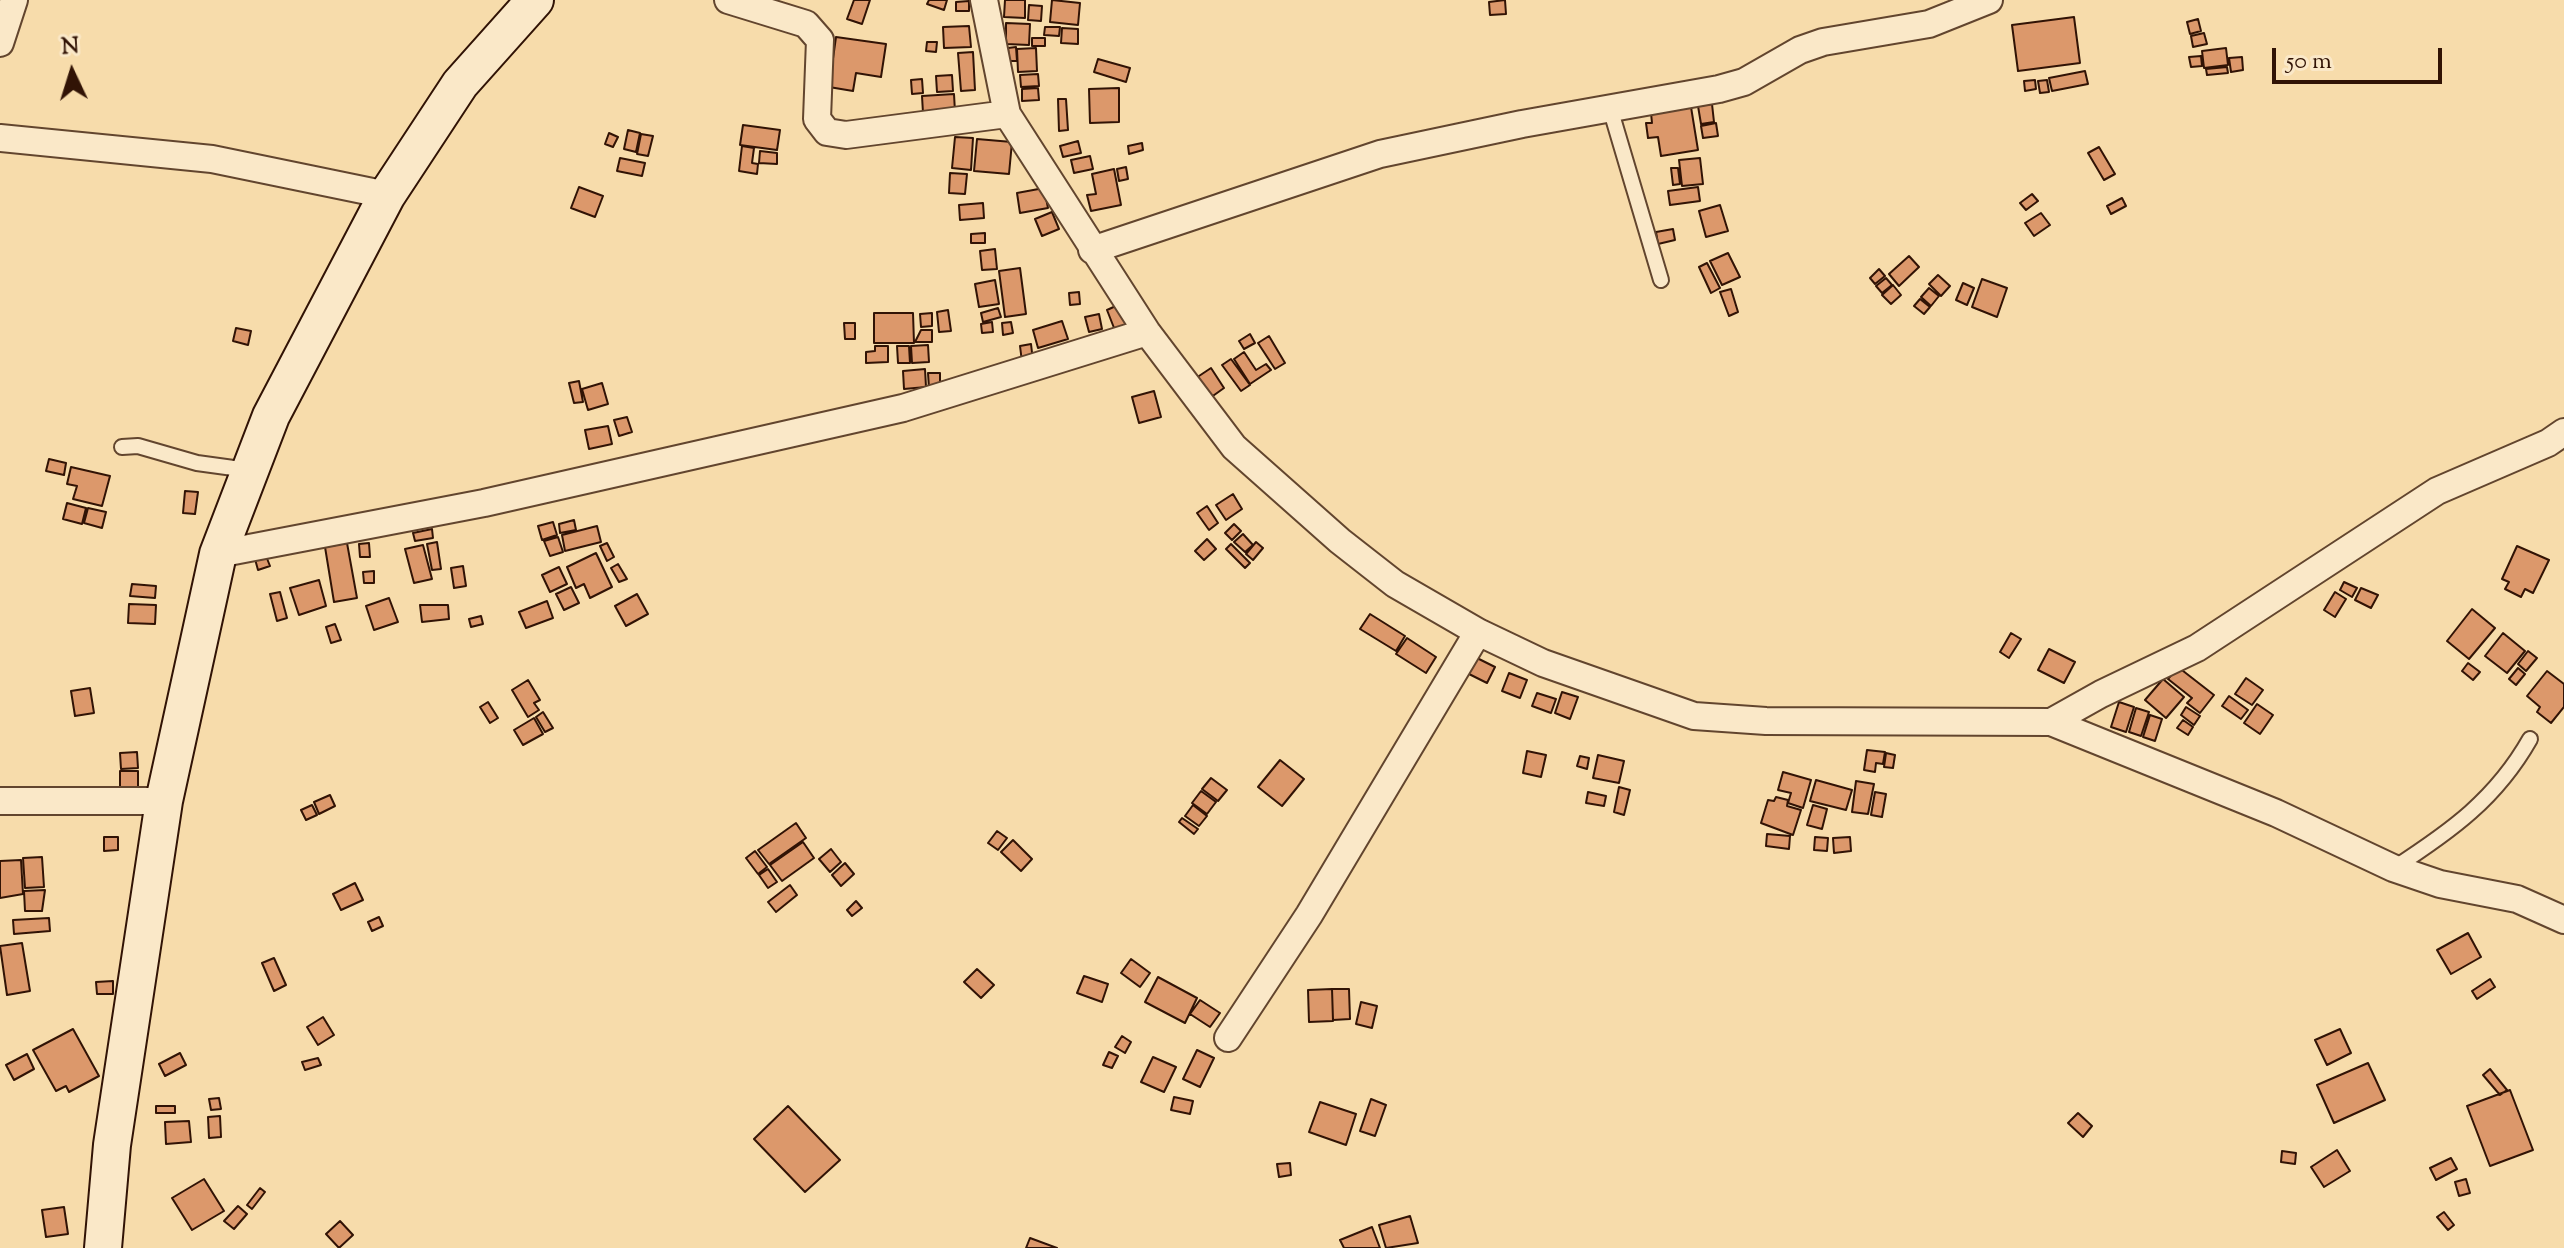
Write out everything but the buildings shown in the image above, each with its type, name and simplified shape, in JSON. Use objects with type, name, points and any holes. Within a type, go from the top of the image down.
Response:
[{"type":"street","points":[[0,43],[14,0]]},
{"type":"street","points":[[103,1248],[112,1145],[164,801],[218,554],[271,416],[387,195],[460,84],[535,0]]},
{"type":"street","points":[[728,0],[806,24],[814,30],[820,40],[817,119],[827,132],[846,135],[1007,114]]},
{"type":"street","points":[[984,0],[1007,114],[1147,332],[1234,447],[1340,541],[1395,584],[1478,632],[1543,663],[1694,716],[1766,721],[2051,722],[2205,783],[2393,868],[2440,884],[2517,899],[2564,920]]},
{"type":"street","points":[[1092,250],[1380,154],[1744,82],[1800,50],[1823,42],[1929,24],[1989,0]]},
{"type":"street","points":[[0,138],[212,159],[387,195]]},
{"type":"street","points":[[218,554],[484,503],[903,408],[1147,332]]},
{"type":"street","points":[[2051,722],[2197,648],[2437,491],[2548,443],[2564,432]]},
{"type":"street","points":[[1228,1038],[1309,915],[1478,632]]},
{"type":"street","points":[[0,801],[164,801]]},
{"type":"lane","points":[[1610,108],[1661,280]]},
{"type":"lane","points":[[122,447],[138,446],[197,463],[249,470]]},
{"type":"lane","points":[[2393,868],[2439,839],[2496,791],[2530,739]]}]
